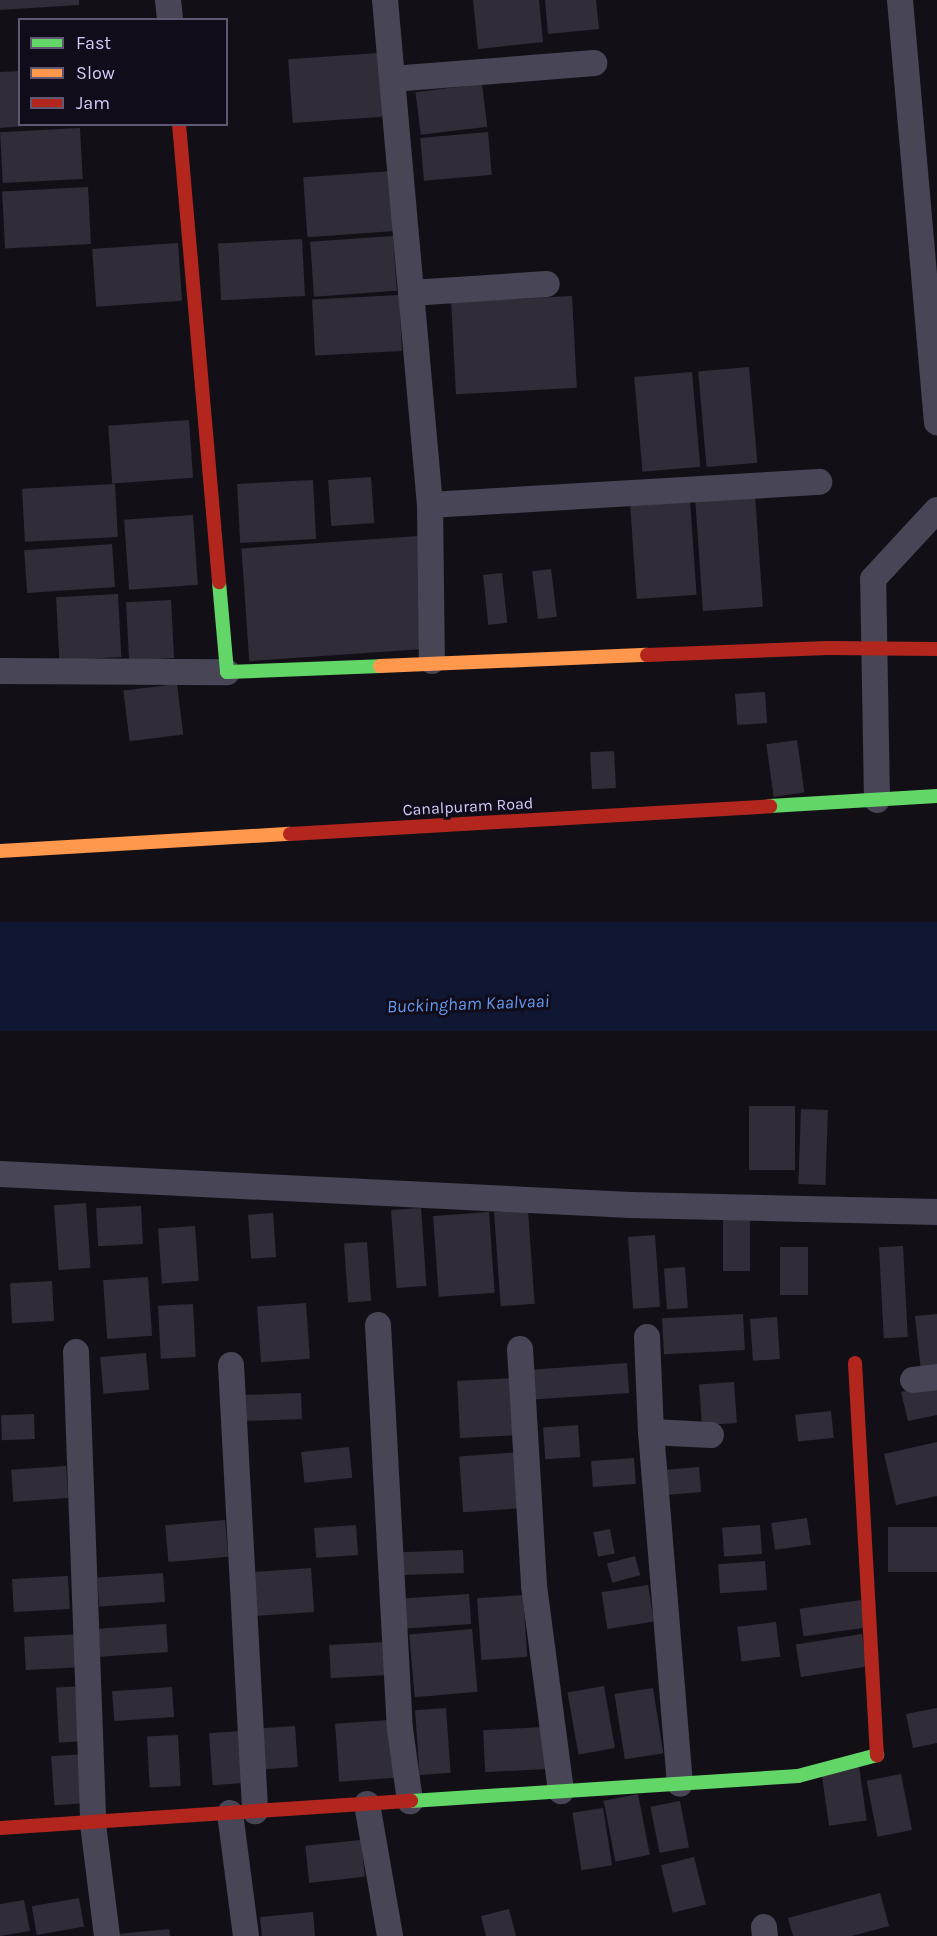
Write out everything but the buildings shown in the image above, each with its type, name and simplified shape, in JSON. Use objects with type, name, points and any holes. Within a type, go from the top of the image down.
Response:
[{"type":"street","points":[[168,0],[170,18]]},
{"type":"street","points":[[385,0],[430,505],[432,661]]},
{"type":"street","points":[[900,0],[937,422]]},
{"type":"street","points":[[392,79],[594,63]]},
{"type":"street","points":[[179,126],[227,672]]},
{"type":"street","points":[[411,294],[547,284]]},
{"type":"street","points":[[430,505],[819,482]]},
{"type":"street","points":[[877,800],[873,579],[937,510]]},
{"type":"street","points":[[0,671],[227,672],[432,661],[874,648],[937,649]]},
{"type":"street","name":"Canalpuram Road","points":[[0,851],[937,796]]},
{"type":"street","points":[[0,1174],[630,1205],[937,1212]]},
{"type":"street","points":[[378,1325],[400,1729],[410,1801]]},
{"type":"street","points":[[647,1337],[651,1432],[680,1784]]},
{"type":"street","points":[[520,1349],[534,1586],[561,1791]]},
{"type":"street","points":[[76,1352],[93,1824],[107,1936]]},
{"type":"street","points":[[0,1828],[93,1824],[798,1776],[880,1754],[855,1363]]},
{"type":"street","points":[[231,1365],[246,1936]]},
{"type":"street","points":[[651,1432],[711,1434]]},
{"type":"street","points":[[368,1804],[390,1936]]},
{"type":"water","name":"Buckingham Kaalvaai","points":[[0,922],[937,922],[937,1031],[0,1031]]},
{"type":"traffic: fast","points":[[219,582],[227,672],[380,666]]},
{"type":"traffic: fast","points":[[770,806],[937,796]]},
{"type":"traffic: fast","points":[[411,1801],[798,1776],[877,1755]]},
{"type":"traffic: slow","points":[[380,666],[647,655]]},
{"type":"traffic: slow","points":[[0,851],[290,834]]},
{"type":"traffic: jam","points":[[179,126],[219,582]]},
{"type":"traffic: jam","points":[[647,655],[828,648],[937,649]]},
{"type":"traffic: jam","points":[[290,834],[770,806]]},
{"type":"traffic: jam","points":[[855,1363],[877,1755]]},
{"type":"traffic: jam","points":[[0,1828],[411,1801]]}]
